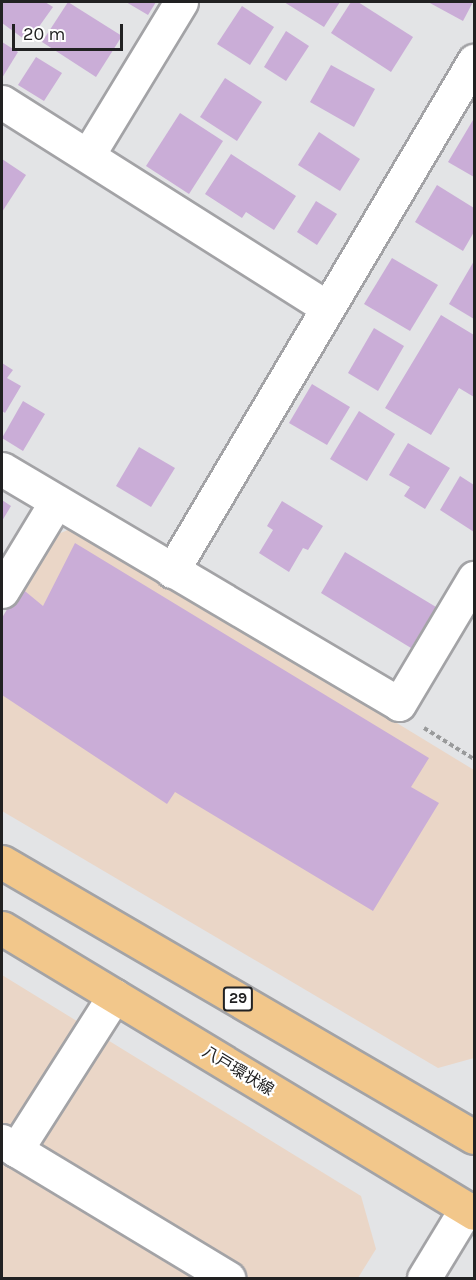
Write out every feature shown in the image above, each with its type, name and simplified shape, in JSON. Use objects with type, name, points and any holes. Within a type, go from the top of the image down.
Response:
[{"type":"main road","name":"29","points":[[2,862],[474,1137]]},
{"type":"main road","name":"八戸環状線","points":[[2,928],[472,1206]]},
{"type":"street","points":[[88,155],[181,2]]},
{"type":"street","points":[[172,571],[326,307],[474,61]]},
{"type":"street","points":[[2,102],[326,307]]},
{"type":"street","points":[[2,469],[399,704],[474,578]]},
{"type":"street","points":[[2,591],[56,502]]},
{"type":"street","points":[[114,996],[9,1145],[228,1278]]},
{"type":"street","points":[[424,1278],[472,1206]]},
{"type":"path","points":[[399,704],[411,720],[474,759]]},
{"type":"shaded area","points":[[75,527],[474,770],[474,1058],[438,1068],[2,811],[2,618],[51,537]]},
{"type":"shaded area","points":[[2,975],[361,1196],[376,1249],[358,1278],[2,1278]]},
{"type":"building","points":[[2,2],[45,2],[53,7],[28,42],[2,23]]},
{"type":"building","points":[[68,2],[122,36],[96,77],[42,42]]},
{"type":"building","points":[[126,2],[156,2],[148,15]]},
{"type":"building","points":[[284,2],[340,2],[324,27]]},
{"type":"building","points":[[351,2],[358,2],[413,37],[391,72],[331,33]]},
{"type":"building","points":[[428,2],[473,2],[463,21]]},
{"type":"building","points":[[242,6],[274,27],[250,65],[217,44]]},
{"type":"building","points":[[286,31],[309,46],[286,81],[264,67]]},
{"type":"building","points":[[2,42],[18,52],[2,78]]},
{"type":"building","points":[[36,57],[62,73],[44,101],[18,85]]},
{"type":"building","points":[[331,65],[375,89],[354,127],[310,102]]},
{"type":"building","points":[[225,78],[262,102],[237,141],[200,117]]},
{"type":"building","points":[[180,113],[223,141],[189,194],[146,166]]},
{"type":"building","points":[[474,121],[474,177],[448,162]]},
{"type":"building","points":[[319,132],[360,159],[340,191],[298,165]]},
{"type":"building","points":[[231,154],[296,196],[274,230],[246,212],[242,218],[205,194]]},
{"type":"building","points":[[2,159],[26,175],[2,212]]},
{"type":"building","points":[[437,185],[474,208],[474,232],[463,251],[415,222]]},
{"type":"building","points":[[316,201],[337,214],[317,245],[297,232]]},
{"type":"building","points":[[392,258],[438,285],[410,331],[364,304]]},
{"type":"building","points":[[474,261],[474,319],[449,304]]},
{"type":"building","points":[[441,315],[474,335],[474,397],[459,388],[431,435],[385,408]]},
{"type":"building","points":[[374,328],[404,346],[378,391],[348,373]]},
{"type":"building","points":[[2,363],[13,370],[7,378],[21,386],[5,413],[2,411]]},
{"type":"building","points":[[312,384],[350,407],[327,445],[289,423]]},
{"type":"building","points":[[23,401],[45,414],[23,451],[2,438]]},
{"type":"building","points":[[359,411],[395,434],[367,481],[330,459]]},
{"type":"building","points":[[408,443],[450,468],[425,509],[404,496],[410,487],[389,475]]},
{"type":"building","points":[[139,447],[175,468],[151,507],[116,486]]},
{"type":"building","points":[[460,476],[474,485],[474,532],[440,510]]},
{"type":"building","points":[[2,500],[11,506],[2,521]]},
{"type":"building","points":[[282,501],[323,526],[308,550],[303,548],[289,572],[259,553],[273,530],[267,526]]},
{"type":"building","points":[[75,543],[429,758],[411,787],[439,803],[373,911],[175,792],[167,804],[2,695],[2,618],[20,587],[43,606]]},
{"type":"building","points":[[345,552],[436,607],[411,648],[321,593]]}]
